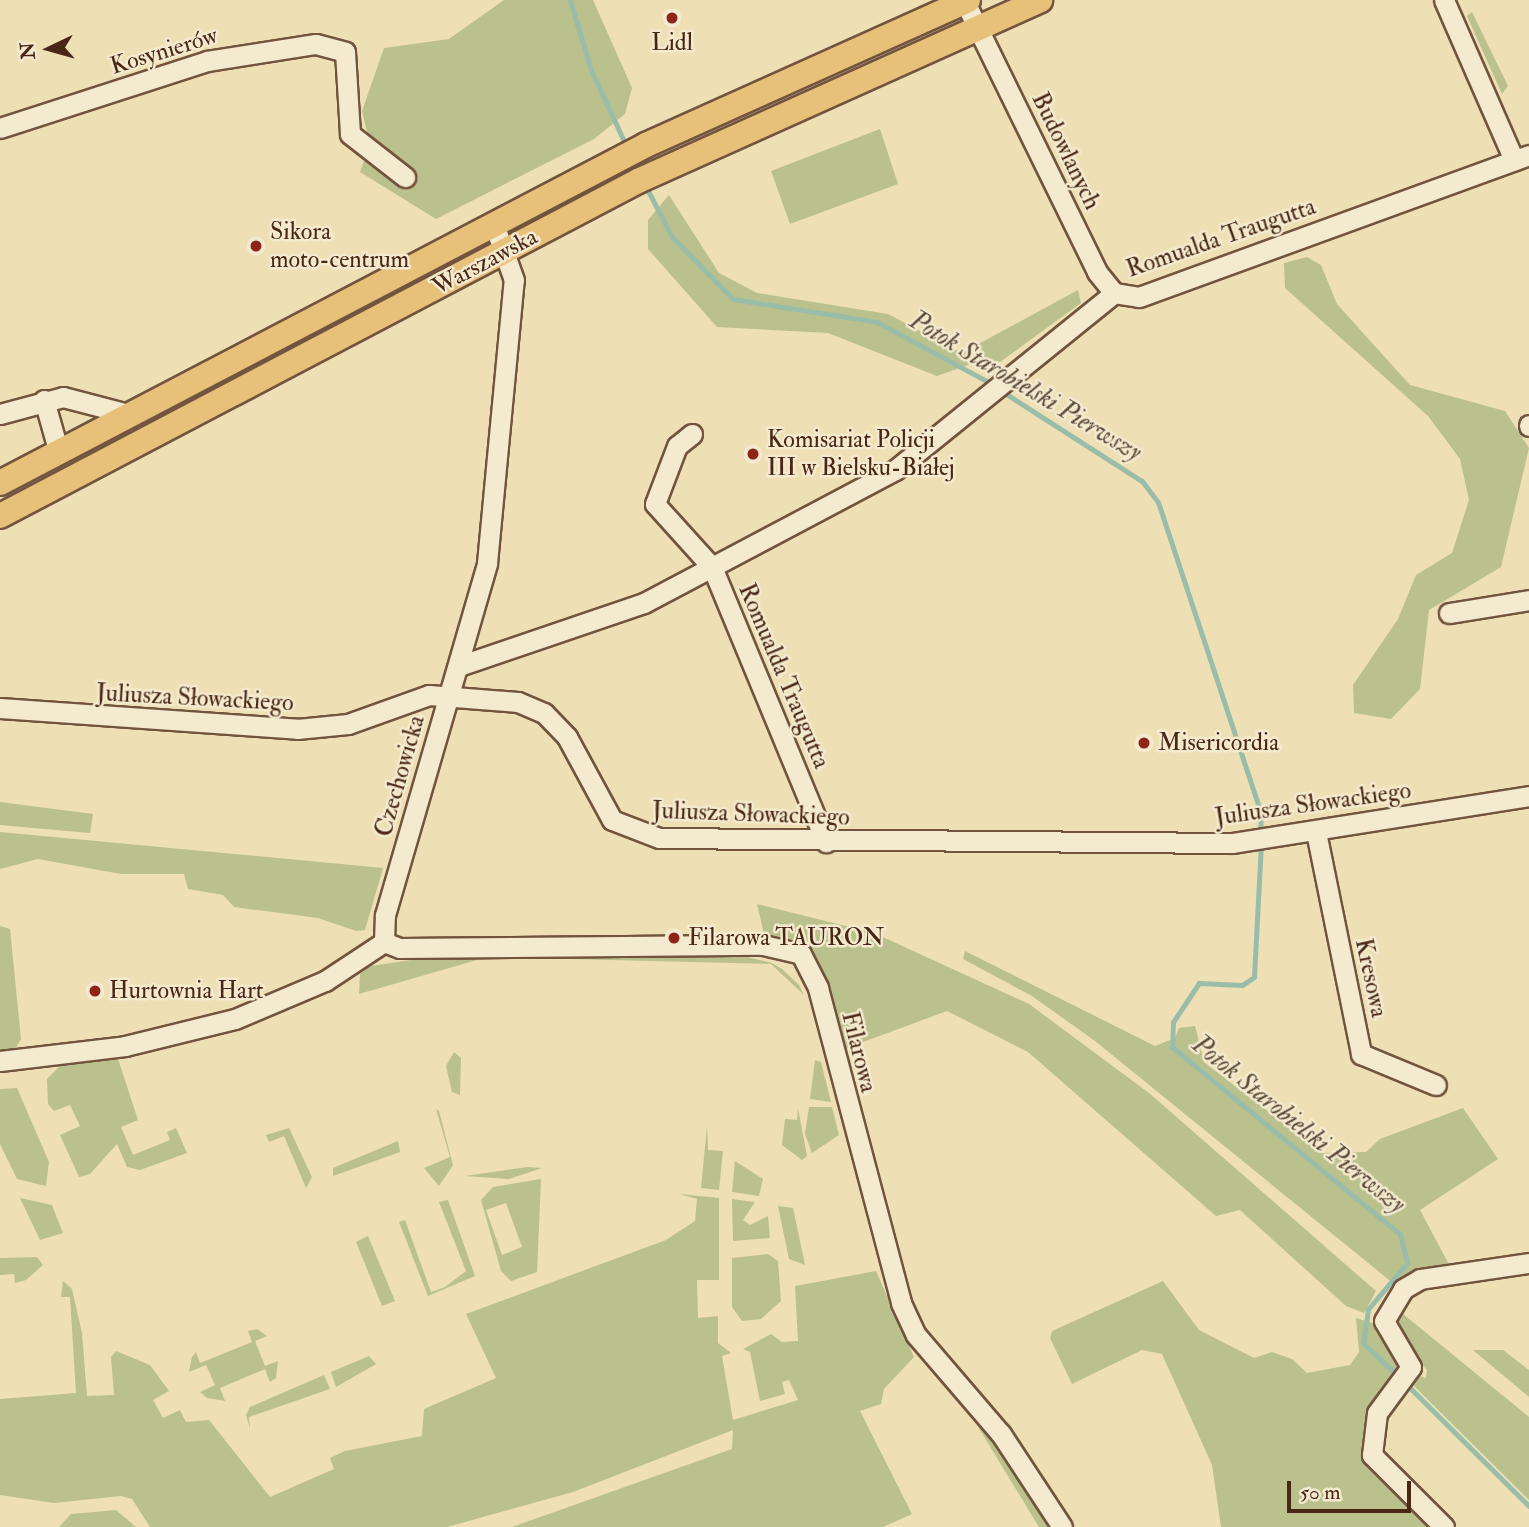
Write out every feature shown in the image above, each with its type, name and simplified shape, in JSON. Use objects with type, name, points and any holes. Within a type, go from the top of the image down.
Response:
[{"type":"main road","name":"Warszawska","points":[[0,483],[636,150],[965,0]]},
{"type":"main road","name":"Warszawska","points":[[0,516],[647,176],[1041,0]]},
{"type":"street","name":"Warszawska","points":[[965,0],[979,27]]},
{"type":"street","points":[[1444,0],[1521,157]]},
{"type":"street","name":"Budowlanych","points":[[979,27],[1097,272],[1114,293]]},
{"type":"street","name":"Kosynierów","points":[[0,128],[236,54],[316,44],[345,52],[350,134],[405,177]]},
{"type":"street","name":"Romualda Traugutta","points":[[458,666],[644,603],[895,470],[989,398],[1114,293],[1139,297],[1521,157]]},
{"type":"street","name":"Czechowicka","points":[[384,942],[385,915],[487,563],[502,455],[514,280],[507,250],[494,224]]},
{"type":"street","points":[[0,414],[44,400],[82,399],[132,415]]},
{"type":"street","points":[[44,400],[59,453]]},
{"type":"street","name":"Romualda Traugutta","points":[[692,434],[677,446],[655,504],[712,567],[826,842]]},
{"type":"street","points":[[1449,613],[1529,600]]},
{"type":"street","name":"Juliusza Słowackiego","points":[[0,708],[297,729],[348,724],[429,695],[448,699],[518,702],[544,713],[567,737],[601,806],[635,834],[826,842],[1244,842],[1529,796]]},
{"type":"street","name":"Kresowa","points":[[1315,832],[1361,1054],[1436,1085]]},
{"type":"street","points":[[0,1061],[125,1046],[235,1018],[333,977],[384,942]]},
{"type":"street","name":"Filarowa","points":[[384,942],[400,948],[763,946],[801,954],[818,988],[901,1303],[916,1335],[994,1425],[1062,1527]]},
{"type":"street","points":[[1444,1527],[1372,1455],[1372,1424],[1411,1362],[1391,1340],[1384,1321],[1403,1289],[1429,1277],[1529,1263]]},
{"type":"green space","points":[[504,0],[593,0],[632,88],[625,114],[594,139],[436,219],[360,172],[365,158],[410,185],[369,140],[362,111],[384,48],[449,39]]},
{"type":"green space","points":[[1472,12],[1508,86],[1502,94],[1467,16]]},
{"type":"green space","points":[[880,129],[898,184],[790,224],[771,171]]},
{"type":"green space","points":[[669,195],[719,273],[757,293],[888,314],[962,353],[1078,290],[1081,303],[1000,362],[985,359],[937,376],[828,333],[717,327],[648,249],[648,220]]},
{"type":"green space","points":[[1307,257],[1321,265],[1337,304],[1410,385],[1505,411],[1529,448],[1501,567],[1429,610],[1420,689],[1391,719],[1354,713],[1353,685],[1398,619],[1416,575],[1452,553],[1469,500],[1460,459],[1428,416],[1285,288],[1284,263]]},
{"type":"green space","points":[[0,802],[93,814],[90,833],[0,825]]},
{"type":"green space","points":[[0,832],[383,868],[365,930],[356,931],[318,918],[234,907],[223,895],[188,889],[184,874],[121,874],[38,859],[0,869]]},
{"type":"green space","points":[[757,904],[874,933],[1029,1004],[1149,1093],[1376,1291],[1364,1313],[1346,1306],[1240,1210],[1216,1216],[1028,1052],[947,1011],[847,1048],[866,1131],[861,1130],[821,971],[803,942],[764,934]]},
{"type":"green space","points":[[0,926],[10,929],[21,1039],[15,1049],[0,1050]]},
{"type":"green space","points":[[965,951],[1155,1046],[1175,1038],[1179,1028],[1195,1026],[1204,1062],[1322,1153],[1366,1152],[1380,1139],[1463,1108],[1498,1159],[1420,1210],[1453,1272],[1399,1288],[1095,1041],[1032,996],[963,959]]},
{"type":"green space","points":[[444,955],[747,957],[772,963],[782,969],[799,985],[804,995],[771,964],[484,958],[359,994],[360,974],[371,966]]},
{"type":"green space","points":[[454,1052],[461,1058],[460,1095],[452,1092],[446,1066]]},
{"type":"green space","points":[[118,1059],[138,1120],[121,1127],[133,1155],[170,1140],[167,1132],[176,1128],[187,1153],[140,1170],[127,1167],[117,1144],[90,1174],[79,1177],[60,1135],[80,1126],[70,1105],[54,1111],[48,1104],[47,1079],[61,1065]]},
{"type":"green space","points":[[815,1060],[821,1062],[831,1102],[810,1099]]},
{"type":"green space","points":[[17,1088],[49,1162],[46,1186],[17,1179],[0,1144],[0,1089]]},
{"type":"green space","points":[[809,1107],[832,1107],[839,1135],[812,1153],[805,1134]]},
{"type":"green space","points":[[798,1108],[807,1156],[802,1160],[782,1145],[785,1119],[797,1120]]},
{"type":"green space","points":[[436,1109],[439,1111],[453,1165],[439,1186],[424,1168],[450,1157]]},
{"type":"green space","points":[[707,1126],[708,1150],[723,1151],[719,1190],[701,1188]]},
{"type":"green space","points":[[289,1128],[312,1177],[306,1188],[284,1136],[269,1142],[266,1135]]},
{"type":"green space","points":[[398,1141],[400,1152],[333,1176],[333,1168]]},
{"type":"green space","points":[[735,1161],[763,1179],[759,1196],[732,1192]]},
{"type":"green space","points":[[527,1167],[542,1168],[509,1179],[465,1176]]},
{"type":"green space","points":[[541,1179],[537,1272],[511,1281],[501,1271],[481,1200],[493,1187]],"holes":[[[506,1203],[522,1247],[502,1255],[486,1210]]]},
{"type":"green space","points":[[679,1194],[719,1198],[719,1280],[697,1280],[698,1318],[718,1316],[718,1343],[731,1353],[722,1356],[733,1420],[798,1400],[789,1380],[782,1382],[785,1394],[760,1401],[750,1352],[743,1349],[771,1334],[782,1342],[798,1341],[795,1286],[876,1271],[914,1357],[884,1389],[881,1404],[860,1411],[912,1514],[883,1527],[512,1527],[732,1449],[733,1430],[573,1492],[447,1527],[150,1527],[132,1499],[121,1496],[54,1503],[0,1495],[0,1399],[76,1393],[70,1297],[61,1297],[63,1281],[72,1289],[82,1333],[87,1396],[114,1395],[111,1357],[116,1351],[150,1365],[169,1391],[153,1400],[163,1418],[180,1410],[186,1422],[209,1420],[270,1497],[334,1469],[330,1458],[345,1451],[422,1436],[424,1409],[496,1378],[466,1314],[666,1240],[695,1221],[697,1199]]},
{"type":"green space","points":[[20,1198],[52,1205],[63,1233],[40,1240]]},
{"type":"green space","points":[[732,1199],[755,1202],[743,1220],[750,1225],[768,1216],[770,1238],[733,1241]]},
{"type":"green space","points":[[448,1200],[475,1276],[428,1296],[399,1222],[405,1220],[431,1292],[445,1287],[466,1271],[439,1202]]},
{"type":"green space","points":[[778,1206],[793,1208],[805,1265],[789,1259]]},
{"type":"green space","points":[[368,1236],[395,1301],[382,1306],[356,1242]]},
{"type":"green space","points":[[768,1254],[778,1261],[781,1301],[761,1319],[742,1321],[732,1307],[732,1258]]},
{"type":"green space","points":[[37,1257],[43,1265],[26,1280],[15,1283],[14,1274],[0,1275],[0,1258]]},
{"type":"green space","points":[[1163,1281],[1199,1330],[1254,1358],[1272,1352],[1292,1359],[1307,1373],[1350,1365],[1359,1352],[1356,1318],[1376,1324],[1403,1364],[1366,1432],[1439,1527],[1221,1527],[1212,1465],[1162,1354],[1142,1350],[1072,1384],[1050,1338],[1052,1331]]},
{"type":"green space","points":[[1397,1309],[1529,1417],[1529,1500],[1409,1381],[1414,1374],[1426,1378],[1427,1370],[1398,1339],[1392,1316]]},
{"type":"green space","points":[[257,1329],[267,1336],[255,1341],[265,1366],[278,1361],[276,1378],[270,1382],[265,1369],[220,1388],[225,1401],[207,1398],[200,1392],[215,1385],[206,1365],[189,1372],[192,1357],[196,1352],[200,1363],[252,1342],[248,1331]]},
{"type":"green space","points":[[1473,1350],[1503,1350],[1529,1370],[1529,1397]]},
{"type":"green space","points":[[369,1356],[376,1364],[336,1387],[331,1372]]},
{"type":"green space","points":[[324,1375],[330,1389],[249,1417],[250,1429],[246,1415],[250,1407]]},
{"type":"green space","points":[[969,1412],[980,1424],[1049,1527],[1039,1527]]},
{"type":"green space","points":[[116,1510],[136,1527],[59,1527],[71,1514]]},
{"type":"waterway","name":"Potok Starobielski Pierwszy","points":[[570,0],[591,70],[627,148]]},
{"type":"waterway","name":"Potok Starobielski Pierwszy","points":[[645,185],[672,237],[733,299],[877,322],[992,384]]},
{"type":"waterway","name":"Potok Starobielski Pierwszy","points":[[1000,390],[1142,481],[1158,502],[1260,810],[1261,833]]},
{"type":"waterway","name":"Potok Starobielski Pierwszy","points":[[1261,843],[1254,977],[1242,985],[1199,983],[1173,1022],[1172,1047],[1400,1234],[1407,1263],[1368,1309],[1363,1343],[1398,1376]]},
{"type":"waterway","name":"Potok Starobielski Pierwszy","points":[[1405,1383],[1529,1506]]},
{"type":"place","name":"Lidl","points":[[672,18]]},
{"type":"place","name":"Sikora moto-centrum","points":[[256,246]]},
{"type":"place","name":"Komisariat Policji III w Bielsku-Białej","points":[[753,454]]},
{"type":"place","name":"Misericordia","points":[[1144,743]]},
{"type":"place","name":"Filarowa TAURON","points":[[674,938]]},
{"type":"place","name":"Hurtownia Hart","points":[[95,991]]}]
